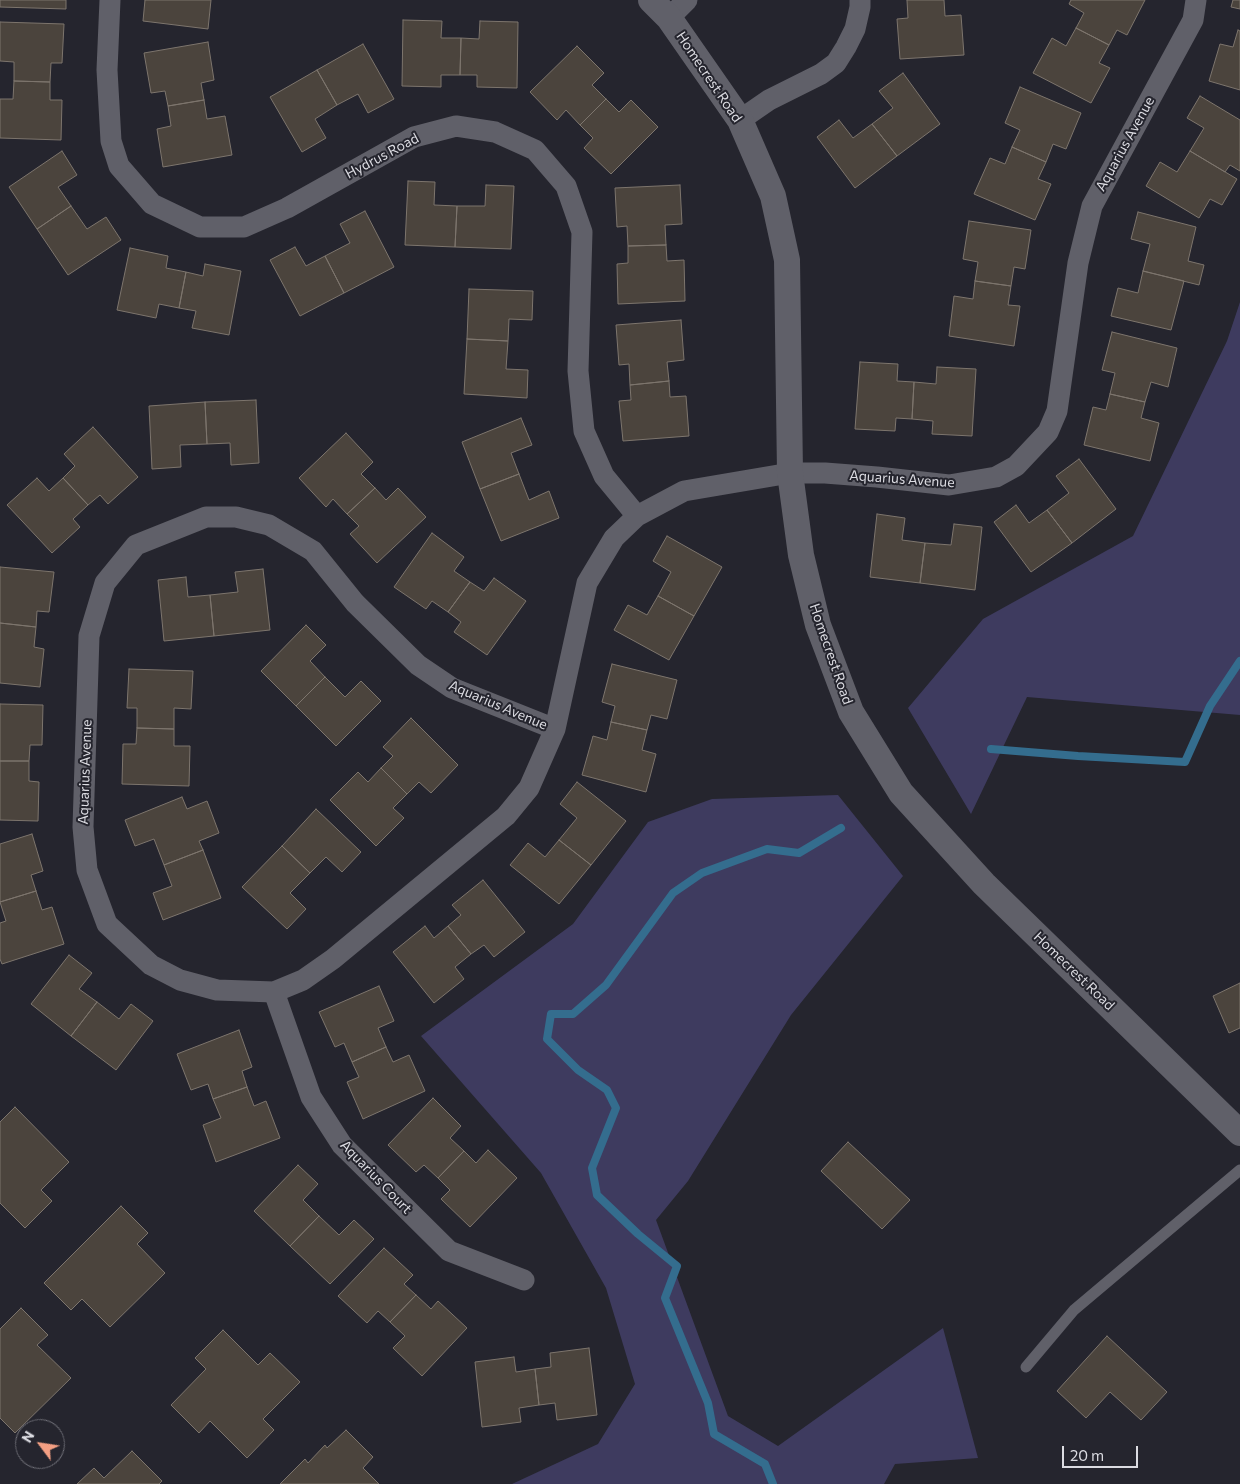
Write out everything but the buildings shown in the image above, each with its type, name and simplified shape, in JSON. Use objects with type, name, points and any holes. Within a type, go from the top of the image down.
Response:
[{"type":"street","name":"Hydrus Road","points":[[110,0],[107,70],[112,141],[119,166],[152,204],[200,227],[244,226],[287,208],[414,136],[456,126],[495,132],[535,150],[566,186],[582,232],[578,371],[584,431],[604,476],[637,516]]},
{"type":"street","name":"Homecrest Road","points":[[651,0],[678,9],[740,120],[773,196],[787,260],[790,473],[801,555],[818,625],[851,712],[901,793],[984,884],[1240,1133]]},
{"type":"street","points":[[740,120],[769,100],[821,74],[836,63],[855,29],[860,0]]},
{"type":"street","name":"Aquarius Avenue","points":[[554,729],[452,688],[418,665],[355,603],[312,551],[269,525],[236,517],[206,517],[136,545],[106,583],[89,636],[82,827],[86,870],[107,924],[151,965],[180,980],[217,990],[274,992],[303,980],[333,959],[506,816],[529,788],[554,729],[587,583],[614,538],[637,516],[684,491],[790,473],[824,473],[949,485],[996,477],[1016,466],[1048,432],[1056,410],[1078,263],[1092,206],[1193,20],[1196,0]]},
{"type":"street","name":"Aquarius Court","points":[[274,992],[311,1097],[342,1145],[449,1251],[524,1280]]},
{"type":"lane","points":[[1026,1367],[1074,1310],[1240,1170]]},
{"type":"shaded area","points":[[1240,302],[1240,715],[1027,697],[971,814],[908,708],[983,619],[1133,536],[1227,341]]},
{"type":"shaded area","points":[[838,795],[903,876],[791,1015],[688,1181],[656,1220],[728,1416],[778,1446],[943,1328],[978,1458],[895,1464],[884,1484],[512,1484],[598,1444],[635,1384],[606,1288],[541,1173],[421,1036],[573,924],[648,822],[712,799]]},
{"type":"waterway","points":[[991,749],[1185,762],[1210,706],[1240,661]]},
{"type":"waterway","points":[[773,1484],[765,1464],[714,1434],[708,1403],[665,1298],[677,1266],[638,1234],[597,1195],[592,1168],[616,1108],[607,1090],[578,1070],[547,1039],[551,1014],[573,1014],[606,985],[673,893],[702,873],[767,849],[799,853],[841,828]]}]
